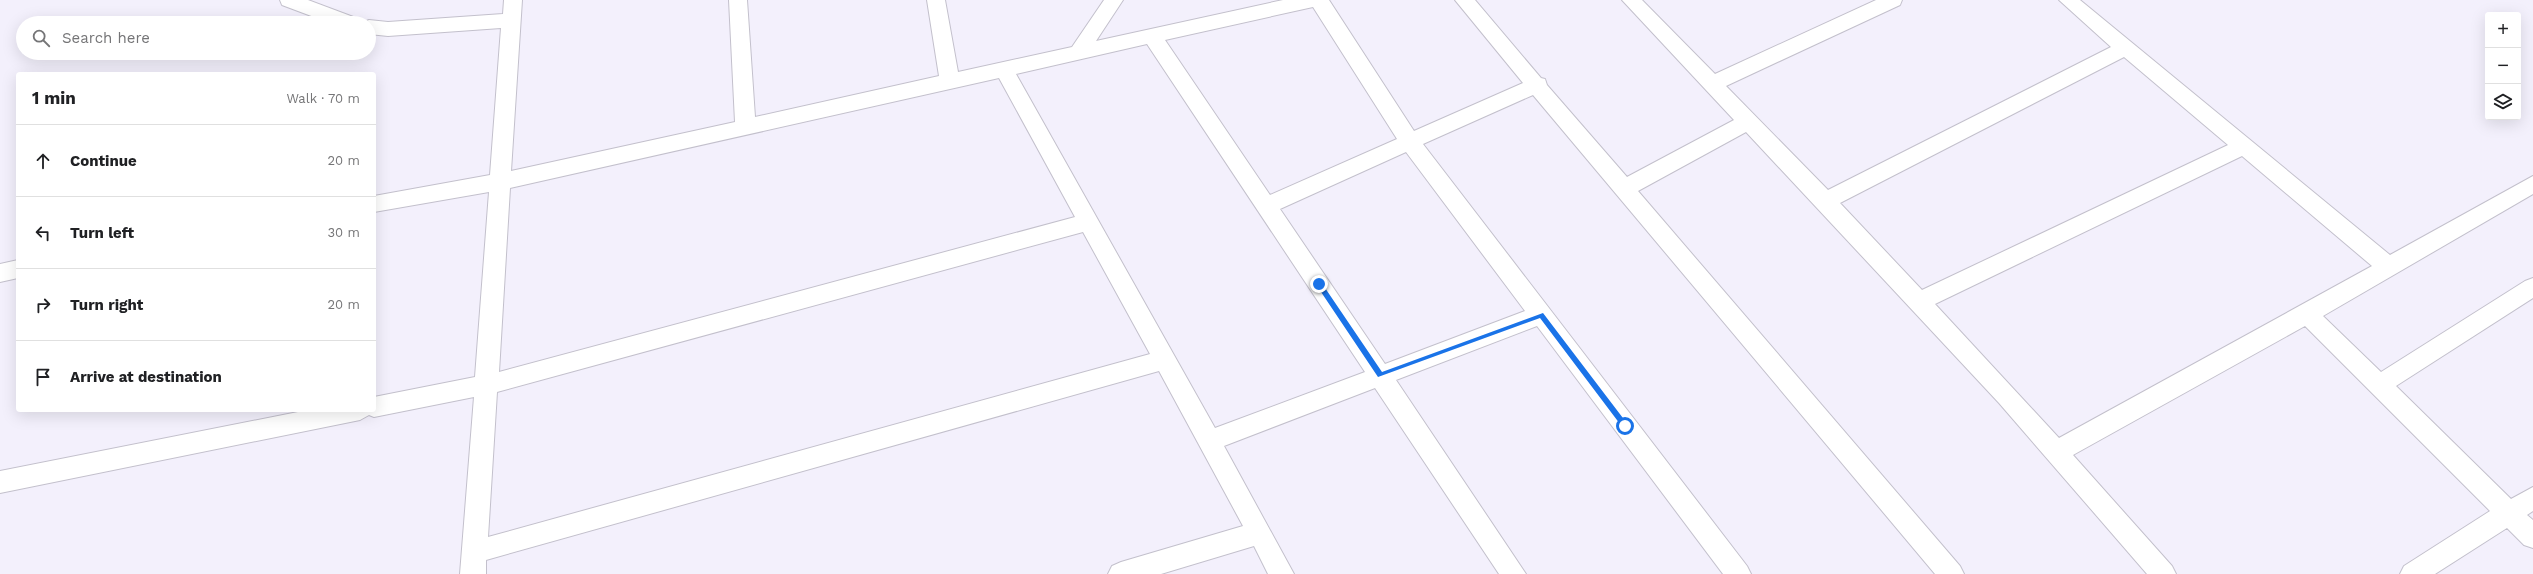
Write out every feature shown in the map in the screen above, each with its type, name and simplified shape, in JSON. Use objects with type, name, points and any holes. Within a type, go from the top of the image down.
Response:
[{"type":"street","points":[[290,0],[331,16]]},
{"type":"street","points":[[513,0],[474,563],[1165,360]]},
{"type":"street","points":[[738,0],[745,127]]},
{"type":"street","points":[[936,0],[950,82]]},
{"type":"street","points":[[1078,53],[1114,0]]},
{"type":"street","points":[[376,204],[500,182],[1313,0]]},
{"type":"street","points":[[1320,0],[1409,141],[1738,574]]},
{"type":"street","points":[[1464,0],[1538,84],[1951,574]]},
{"type":"street","points":[[1631,0],[1825,202],[2058,451],[2163,574]]},
{"type":"street","points":[[1712,84],[1893,0]]},
{"type":"street","points":[[2068,0],[2389,267]]},
{"type":"street","points":[[376,28],[388,29],[512,20]]},
{"type":"street","points":[[1152,36],[1513,574]]},
{"type":"street","points":[[1825,202],[2126,48]]},
{"type":"street","points":[[1004,69],[1209,440],[1281,574]]},
{"type":"street","points":[[1266,206],[1538,84]]},
{"type":"street","points":[[1625,188],[1748,122]]},
{"type":"street","points":[[1918,302],[2244,146]]},
{"type":"street","points":[[2058,451],[2307,314],[2533,184]]},
{"type":"street","points":[[376,407],[486,385],[1088,222]]},
{"type":"street","points":[[0,273],[16,269]]},
{"type":"street","points":[[2379,385],[2533,287]]},
{"type":"street","points":[[2307,314],[2533,537]]},
{"type":"street","points":[[1209,440],[1541,315]]},
{"type":"street","points":[[0,482],[350,412]]},
{"type":"street","points":[[2413,574],[2533,498]]},
{"type":"street","points":[[1121,574],[1260,533]]},
{"type":"route","points":[[1319,284],[1380,375],[1541,315],[1625,426]]}]
